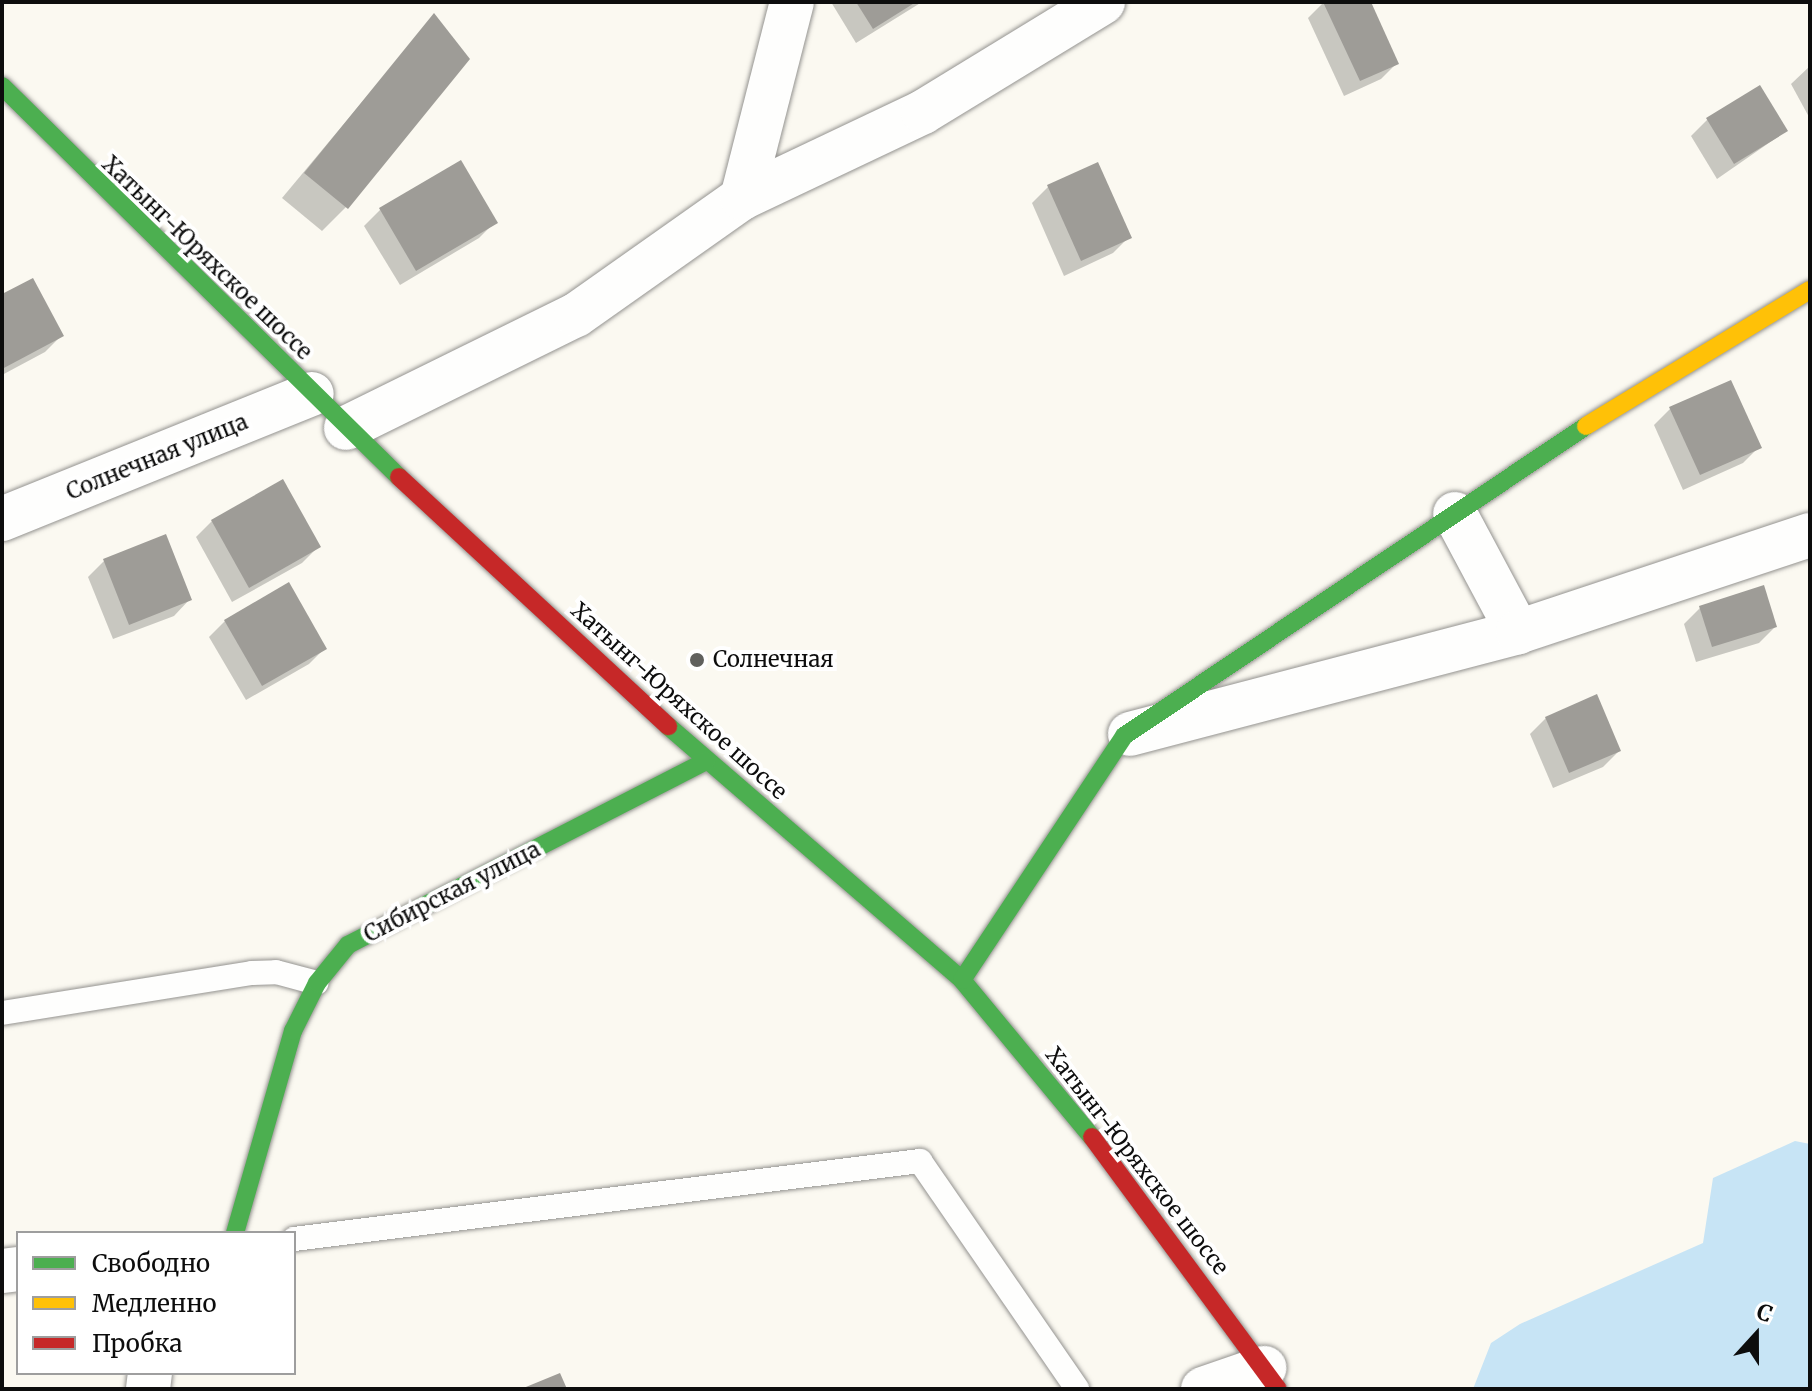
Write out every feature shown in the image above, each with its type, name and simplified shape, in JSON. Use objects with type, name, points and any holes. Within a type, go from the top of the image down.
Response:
[{"type":"street","points":[[742,198],[792,2]]},
{"type":"street","points":[[346,428],[576,315],[742,198],[923,112],[1103,2]]},
{"type":"street","name":"Хатынг-Юряхское шоссе","points":[[2,86],[346,428],[706,761],[962,980],[1088,1131],[1260,1382]]},
{"type":"street","points":[[962,980],[1124,736],[1615,406],[1810,290]]},
{"type":"street","name":"Солнечная улица","points":[[2,519],[312,394]]},
{"type":"street","points":[[1455,514],[1518,632]]},
{"type":"street","points":[[1124,736],[1518,632],[1810,535]]},
{"type":"street","name":"Сибирская улица","points":[[236,1231],[293,1031],[317,983],[348,945],[706,761]]},
{"type":"street","points":[[1203,1389],[1260,1382]]},
{"type":"lane","points":[[2,1013],[252,973],[276,972],[317,983]]},
{"type":"lane","points":[[296,1239],[920,1161],[1077,1389]]},
{"type":"water","points":[[1795,1141],[1810,1144],[1810,1389],[1473,1389],[1491,1343],[1520,1324],[1703,1243],[1713,1178]]},
{"type":"building","points":[[856,2],[916,2],[873,29]]},
{"type":"building","points":[[1323,2],[1371,2],[1399,64],[1360,81]]},
{"type":"building","points":[[434,13],[470,59],[348,209],[304,173]]},
{"type":"building","points":[[1760,85],[1788,131],[1734,164],[1706,118]]},
{"type":"building","points":[[461,160],[498,223],[416,271],[379,208]]},
{"type":"building","points":[[1098,162],[1132,238],[1081,261],[1047,185]]},
{"type":"building","points":[[33,278],[64,336],[2,369],[2,294]]},
{"type":"building","points":[[1731,380],[1762,448],[1700,475],[1669,407]]},
{"type":"building","points":[[283,479],[321,547],[249,588],[211,520]]},
{"type":"building","points":[[166,534],[192,600],[129,625],[103,559]]},
{"type":"building","points":[[289,582],[327,649],[262,686],[224,620]]},
{"type":"building","points":[[1764,585],[1777,627],[1712,647],[1699,606]]},
{"type":"building","points":[[1597,694],[1621,751],[1569,773],[1545,717]]},
{"type":"building","points":[[560,1373],[567,1389],[521,1389]]},
{"type":"traffic: fast","points":[[2,86],[399,477]]},
{"type":"traffic: fast","points":[[962,980],[1124,736],[1586,426]]},
{"type":"traffic: fast","points":[[668,726],[962,980],[1092,1137]]},
{"type":"traffic: fast","points":[[236,1231],[293,1031],[317,983],[348,945],[706,761]]},
{"type":"traffic: slow","points":[[1586,426],[1810,290]]},
{"type":"traffic: jam","points":[[399,477],[668,726]]},
{"type":"traffic: jam","points":[[1092,1137],[1278,1389]]},
{"type":"place","name":"Солнечная","points":[[697,660]]}]
